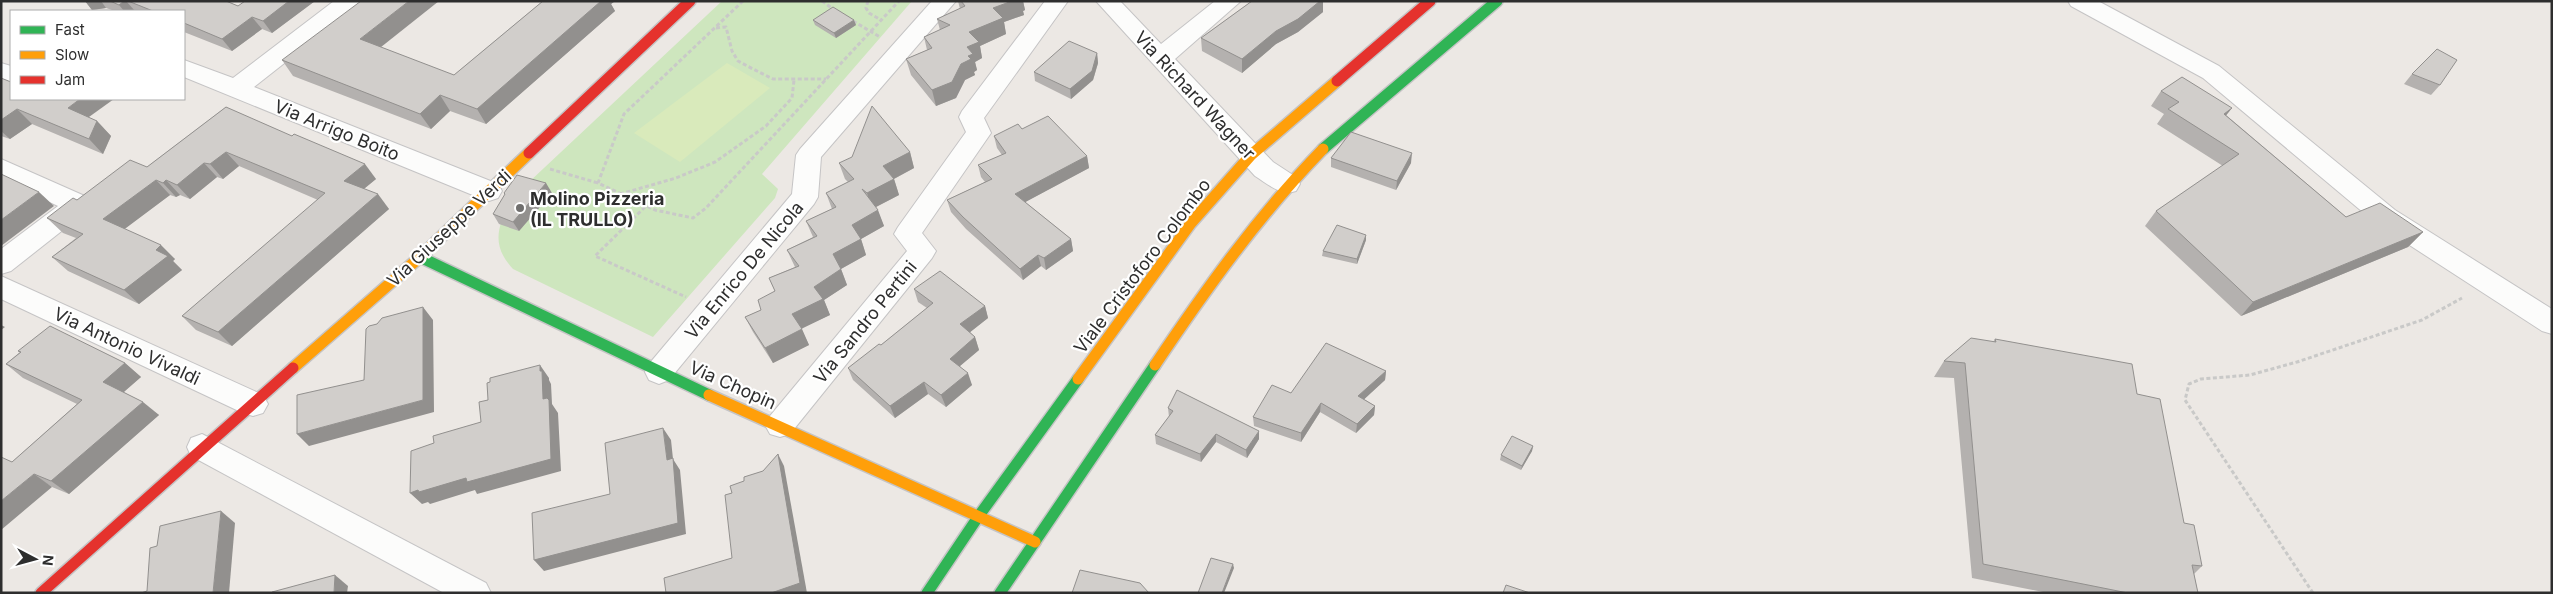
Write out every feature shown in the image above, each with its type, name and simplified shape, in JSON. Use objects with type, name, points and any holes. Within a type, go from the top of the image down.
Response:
[{"type":"main road","name":"Via Giuseppe Verdi","points":[[42,593],[202,447],[420,257],[690,1]]},
{"type":"main road","name":"Viale Cristoforo Colombo","points":[[927,593],[978,517],[1191,223],[1251,155],[1430,1]]},
{"type":"main road","points":[[1000,593],[1202,295],[1244,236],[1286,184],[1324,148],[1497,1]]},
{"type":"main road","name":"Via Chopin","points":[[420,257],[659,372],[780,425],[1034,542]]},
{"type":"street","points":[[235,89],[349,1]]},
{"type":"street","name":"Via Enrico De Nicola","points":[[659,372],[805,197],[809,155],[945,1]]},
{"type":"street","name":"Via Sandro Pertini","points":[[780,425],[924,251],[906,234],[979,133],[970,117],[1057,1]]},
{"type":"street","name":"Via Richard Wagner","points":[[1107,1],[1264,169],[1286,184]]},
{"type":"street","points":[[1160,58],[1230,1]]},
{"type":"street","points":[[2079,1],[2212,72],[2386,217],[2479,278],[2550,314]]},
{"type":"street","name":"Via Arrigo Boito","points":[[185,68],[489,191]]},
{"type":"street","points":[[1,168],[78,204],[1,264]]},
{"type":"street","name":"Via Antonio Vivaldi","points":[[1,287],[252,404]]},
{"type":"street","points":[[202,447],[474,593]]},
{"type":"path","points":[[598,183],[624,114],[743,1]]},
{"type":"path","points":[[822,1],[838,12]]},
{"type":"path","points":[[868,1],[866,8],[869,13],[881,20]]},
{"type":"path","points":[[537,146],[564,157],[550,169],[598,183],[645,208],[678,217],[692,218],[706,208],[899,1]]},
{"type":"path","points":[[846,17],[870,32]]},
{"type":"path","points":[[715,28],[726,27],[732,50],[738,61],[773,79],[826,79]]},
{"type":"path","points":[[620,194],[676,178],[715,162],[766,126],[792,98],[794,80]]},
{"type":"path","points":[[645,208],[595,256],[712,308]]},
{"type":"path","points":[[2313,593],[2297,565],[2185,400],[2189,384],[2201,379],[2250,375],[2422,320],[2460,300],[2479,278]]},
{"type":"green space","points":[[722,1],[912,1],[762,174],[778,189],[775,198],[653,337],[513,269],[501,251],[499,243],[500,226],[512,198]]},
{"type":"green space","points":[[727,63],[770,88],[680,162],[634,133]]},
{"type":"building","points":[[110,1],[124,1],[119,5]]},
{"type":"building","points":[[128,1],[226,1],[238,6],[245,1],[289,1],[263,21],[252,17],[222,39],[185,23],[185,10],[150,10]]},
{"type":"building","points":[[361,1],[409,1],[360,39],[454,75],[543,1],[601,1],[477,109],[440,95],[420,114],[282,60]]},
{"type":"building","points":[[961,1],[1012,1],[993,8],[1003,18],[969,32],[979,42],[967,47],[973,54],[968,56],[971,59],[961,64],[952,82],[932,90],[906,59],[932,48],[924,37],[950,25],[937,19],[965,6]]},
{"type":"building","points":[[1252,1],[1320,1],[1298,19],[1276,31],[1242,59],[1201,38]]},
{"type":"building","points":[[833,7],[854,20],[834,33],[813,20]]},
{"type":"building","points":[[1069,41],[1097,53],[1092,71],[1070,89],[1034,72]]},
{"type":"building","points":[[2437,49],[2457,60],[2440,85],[2412,74]]},
{"type":"building","points":[[2182,77],[2232,108],[2224,114],[2346,217],[2380,203],[2423,232],[2253,302],[2156,211],[2239,154],[2168,109],[2179,102],[2161,91]]},
{"type":"building","points":[[1,78],[10,82],[10,100],[79,100],[68,108],[97,121],[89,139],[17,109],[1,120]]},
{"type":"building","points":[[872,106],[910,152],[883,166],[894,179],[867,193],[862,189],[878,210],[852,225],[861,239],[833,254],[841,269],[814,287],[823,299],[792,314],[802,329],[765,348],[745,317],[761,310],[758,300],[775,291],[769,278],[799,266],[787,250],[817,236],[806,221],[836,207],[826,193],[854,179],[839,163],[852,157]]},
{"type":"building","points":[[226,107],[292,136],[294,134],[365,164],[344,181],[378,194],[218,332],[182,316],[325,193],[226,152],[210,164],[204,163],[177,185],[166,180],[163,183],[156,180],[103,219],[161,245],[156,250],[168,256],[124,290],[52,257],[83,234],[47,218],[73,198],[77,200],[130,160],[147,167]]},
{"type":"building","points":[[1048,116],[1087,156],[1015,194],[1071,239],[1044,258],[1038,255],[1020,269],[947,200],[992,179],[978,165],[1006,153],[994,136],[1018,124],[1022,129]]},
{"type":"building","points":[[1351,132],[1412,153],[1397,181],[1331,158]]},
{"type":"building","points":[[1,174],[39,192],[1,220]]},
{"type":"building","points":[[517,175],[546,183],[513,222],[493,214],[504,193]]},
{"type":"building","points":[[1337,225],[1366,235],[1357,259],[1323,251]]},
{"type":"building","points":[[940,271],[985,306],[960,324],[975,337],[950,359],[968,373],[941,395],[924,382],[890,406],[848,368],[879,344],[881,345],[933,303],[914,289]]},
{"type":"building","points":[[423,307],[423,400],[297,434],[297,395],[364,380],[366,329],[377,324],[382,318]]},
{"type":"building","points":[[50,326],[125,363],[103,382],[143,402],[51,481],[34,474],[1,501],[1,457],[12,462],[82,400],[6,364],[21,352],[18,351]]},
{"type":"building","points":[[1971,338],[1996,342],[1995,339],[2132,364],[2137,394],[2160,399],[2184,523],[2194,525],[2202,566],[2192,565],[2198,593],[2128,593],[1983,564],[1965,363],[1944,361]]},
{"type":"building","points":[[1326,343],[1386,371],[1358,396],[1375,406],[1357,424],[1321,403],[1301,433],[1253,417],[1272,385],[1291,393]]},
{"type":"building","points":[[540,365],[543,399],[547,398],[549,400],[551,459],[467,482],[466,478],[410,493],[411,451],[434,443],[433,436],[481,422],[479,402],[488,400],[487,383],[490,382],[490,378]]},
{"type":"building","points":[[1177,390],[1259,431],[1246,450],[1216,434],[1200,454],[1155,435],[1173,411],[1168,408]]},
{"type":"building","points":[[663,428],[667,460],[673,458],[678,523],[534,560],[532,513],[610,494],[605,443]]},
{"type":"building","points":[[1512,436],[1533,446],[1522,466],[1501,455]]},
{"type":"building","points":[[778,454],[800,583],[771,593],[666,593],[664,578],[732,558],[725,495],[732,493],[730,486],[744,481],[744,477],[763,471]]},
{"type":"building","points":[[221,511],[213,593],[141,593],[147,591],[150,548],[157,546],[160,526]]},
{"type":"building","points":[[1211,558],[1233,564],[1222,593],[1198,593]]},
{"type":"building","points":[[1080,570],[1140,583],[1149,593],[1072,593]]},
{"type":"building","points":[[335,575],[334,593],[272,593],[272,592]]},
{"type":"building","points":[[1506,585],[1530,593],[1503,593]]},
{"type":"traffic: fast","points":[[1323,149],[1497,1]]},
{"type":"traffic: fast","points":[[420,257],[709,395]]},
{"type":"traffic: fast","points":[[1000,593],[1155,365]]},
{"type":"traffic: fast","points":[[927,593],[978,517],[1078,379]]},
{"type":"traffic: slow","points":[[1078,379],[1191,223],[1251,155],[1337,81]]},
{"type":"traffic: slow","points":[[1155,365],[1233,252],[1276,199],[1323,149]]},
{"type":"traffic: slow","points":[[293,368],[420,257],[529,153]]},
{"type":"traffic: slow","points":[[709,395],[1035,542]]},
{"type":"traffic: jam","points":[[529,153],[690,1]]},
{"type":"traffic: jam","points":[[1337,81],[1430,1]]},
{"type":"traffic: jam","points":[[41,593],[293,368]]},
{"type":"place","name":"Molino Pizzeria (IL TRULLO)","points":[[520,208]]}]
